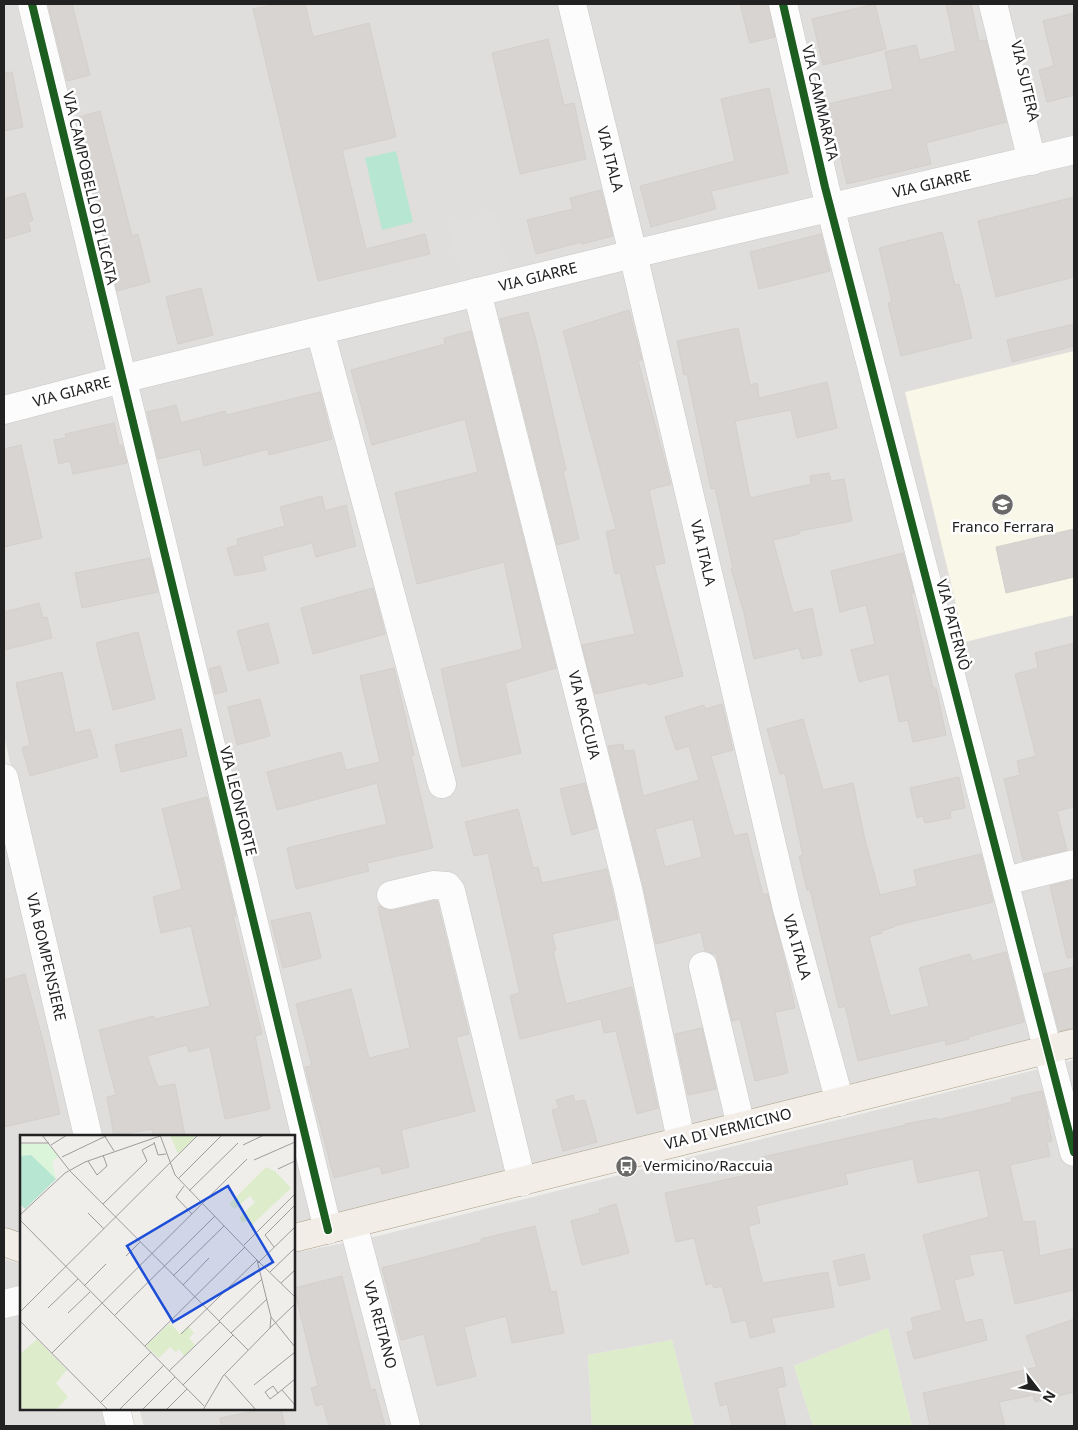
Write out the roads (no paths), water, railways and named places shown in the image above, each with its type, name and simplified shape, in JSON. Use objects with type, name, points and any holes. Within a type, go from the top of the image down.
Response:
[{"type":"main road","name":"VIA DI VERMICINO","points":[[295,1238],[1074,1043]]},
{"type":"main road","points":[[4,1242],[20,1248]]},
{"type":"street","name":"VIA CAMPOBELLO DI LICATA","points":[[32,4],[122,379]]},
{"type":"street","name":"VIA ITALA","points":[[572,4],[633,254],[786,909],[840,1102]]},
{"type":"street","name":"VIA CAMMARATA","points":[[782,4],[831,208]]},
{"type":"street","points":[[993,4],[1038,159]]},
{"type":"street","name":"VIA SUTERA","points":[[1007,4],[1038,159]]},
{"type":"street","name":"VIA GIARRE","points":[[4,410],[320,330],[1074,150]]},
{"type":"street","name":"VIA PATERNÒ","points":[[831,208],[1074,1152]]},
{"type":"street","name":"VIA RACCUIA","points":[[477,292],[628,889],[681,1140]]},
{"type":"street","points":[[320,330],[442,784]]},
{"type":"street","name":"VIA LEONFORTE","points":[[122,379],[341,1227]]},
{"type":"street","name":"VIA BOMPENSIERE","points":[[4,778],[88,1135]]},
{"type":"street","points":[[1005,881],[1074,864]]},
{"type":"street","points":[[391,895],[433,885],[446,886],[451,891],[522,1182]]},
{"type":"street","points":[[703,966],[742,1126]]},
{"type":"street","name":"VIA REITANO","points":[[341,1227],[406,1426]]},
{"type":"street","points":[[4,1304],[20,1300]]},
{"type":"street","points":[[116,1410],[120,1426]]},
{"type":"place","name":"Franco Ferrara","points":[[1003,504]]},
{"type":"place","name":"Vermicino/Raccuia","points":[[627,1166]]}]
